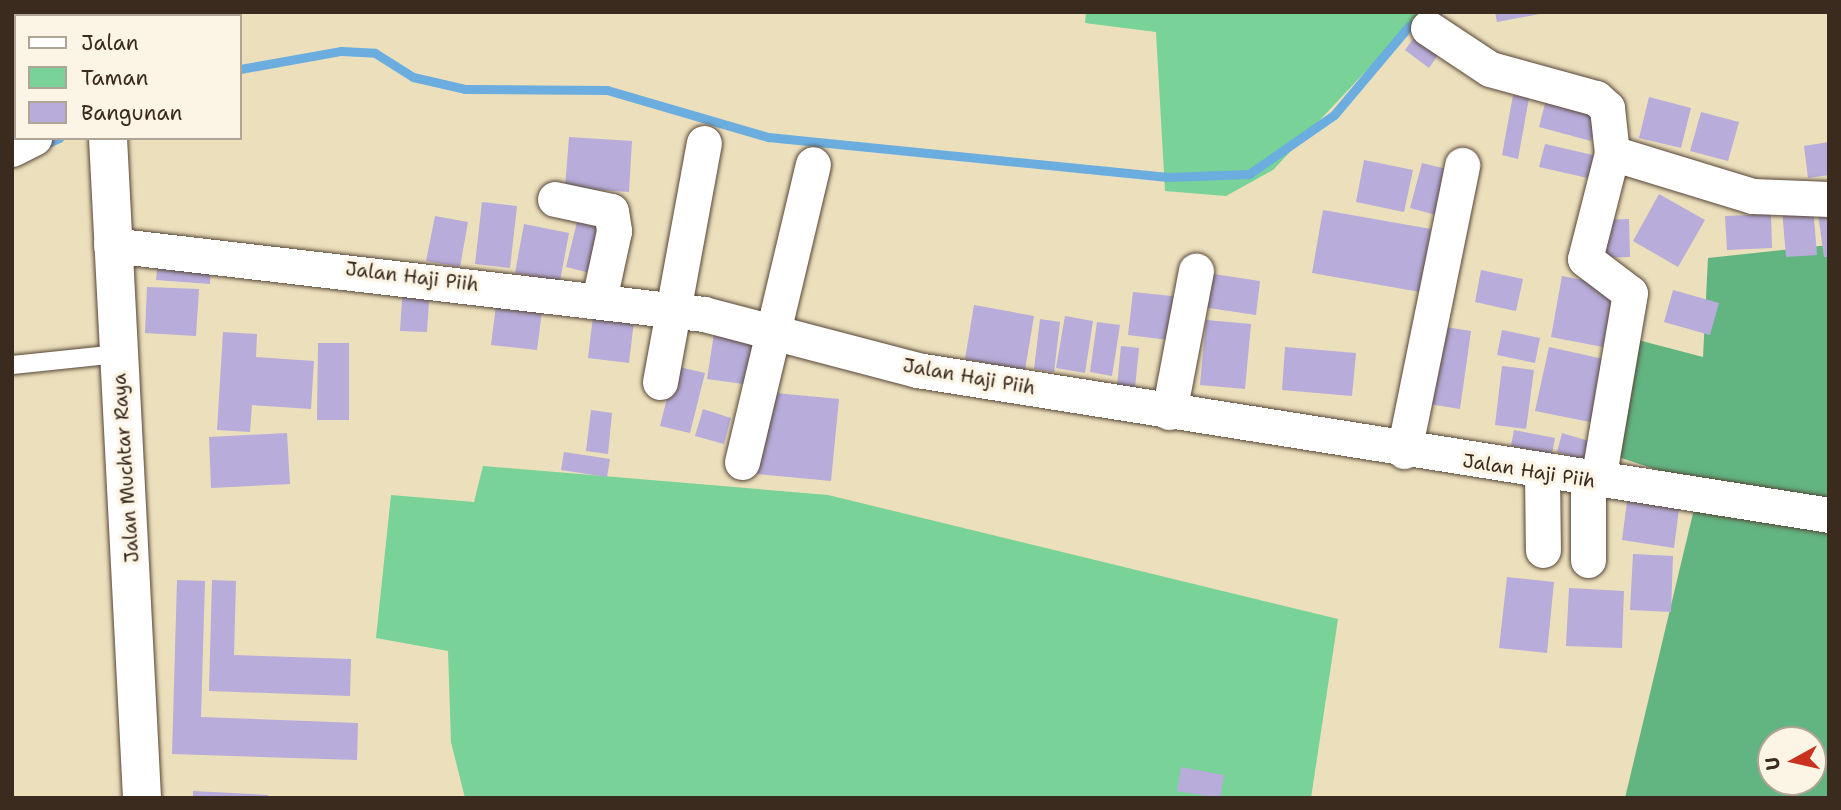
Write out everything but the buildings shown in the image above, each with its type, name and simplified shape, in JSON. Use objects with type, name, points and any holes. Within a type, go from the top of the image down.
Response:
[{"type":"highway","name":"Jalan Muchtar Raya","points":[[109,150],[111,245],[142,798]]},
{"type":"street","points":[[1427,28],[1490,69],[1596,98],[1610,117],[1612,153],[1585,259],[1630,293],[1593,480],[1588,560]]},
{"type":"street","points":[[12,149],[30,140]]},
{"type":"street","points":[[660,382],[671,309],[704,143]]},
{"type":"street","points":[[1612,153],[1753,196],[1829,199]]},
{"type":"street","points":[[741,462],[813,164]]},
{"type":"street","points":[[1404,451],[1462,164]]},
{"type":"street","points":[[555,199],[611,211],[614,231],[599,300]]},
{"type":"street","name":"Jalan Haji Piih","points":[[111,245],[671,309],[771,329],[917,370],[1542,473],[1829,515]]},
{"type":"street","points":[[1169,412],[1196,271]]},
{"type":"street","points":[[1542,473],[1543,550]]},
{"type":"lane","points":[[12,365],[118,355]]},
{"type":"green space","points":[[1086,12],[1430,12],[1411,23],[1273,170],[1226,196],[1165,191],[1156,32],[1085,23]]},
{"type":"green space","points":[[1829,245],[1829,798],[1625,798],[1700,484],[1588,447],[1619,335],[1703,357],[1708,258]]},
{"type":"green space","points":[[483,466],[828,495],[1338,619],[1311,798],[465,798],[451,742],[448,651],[376,638],[391,495],[474,502]]},
{"type":"waterway","points":[[242,69],[341,51],[375,53],[413,77],[465,89],[607,90],[768,137],[1168,177],[1249,174],[1334,115],[1409,26],[1438,12]]},
{"type":"waterway","points":[[41,146],[54,140]]}]
